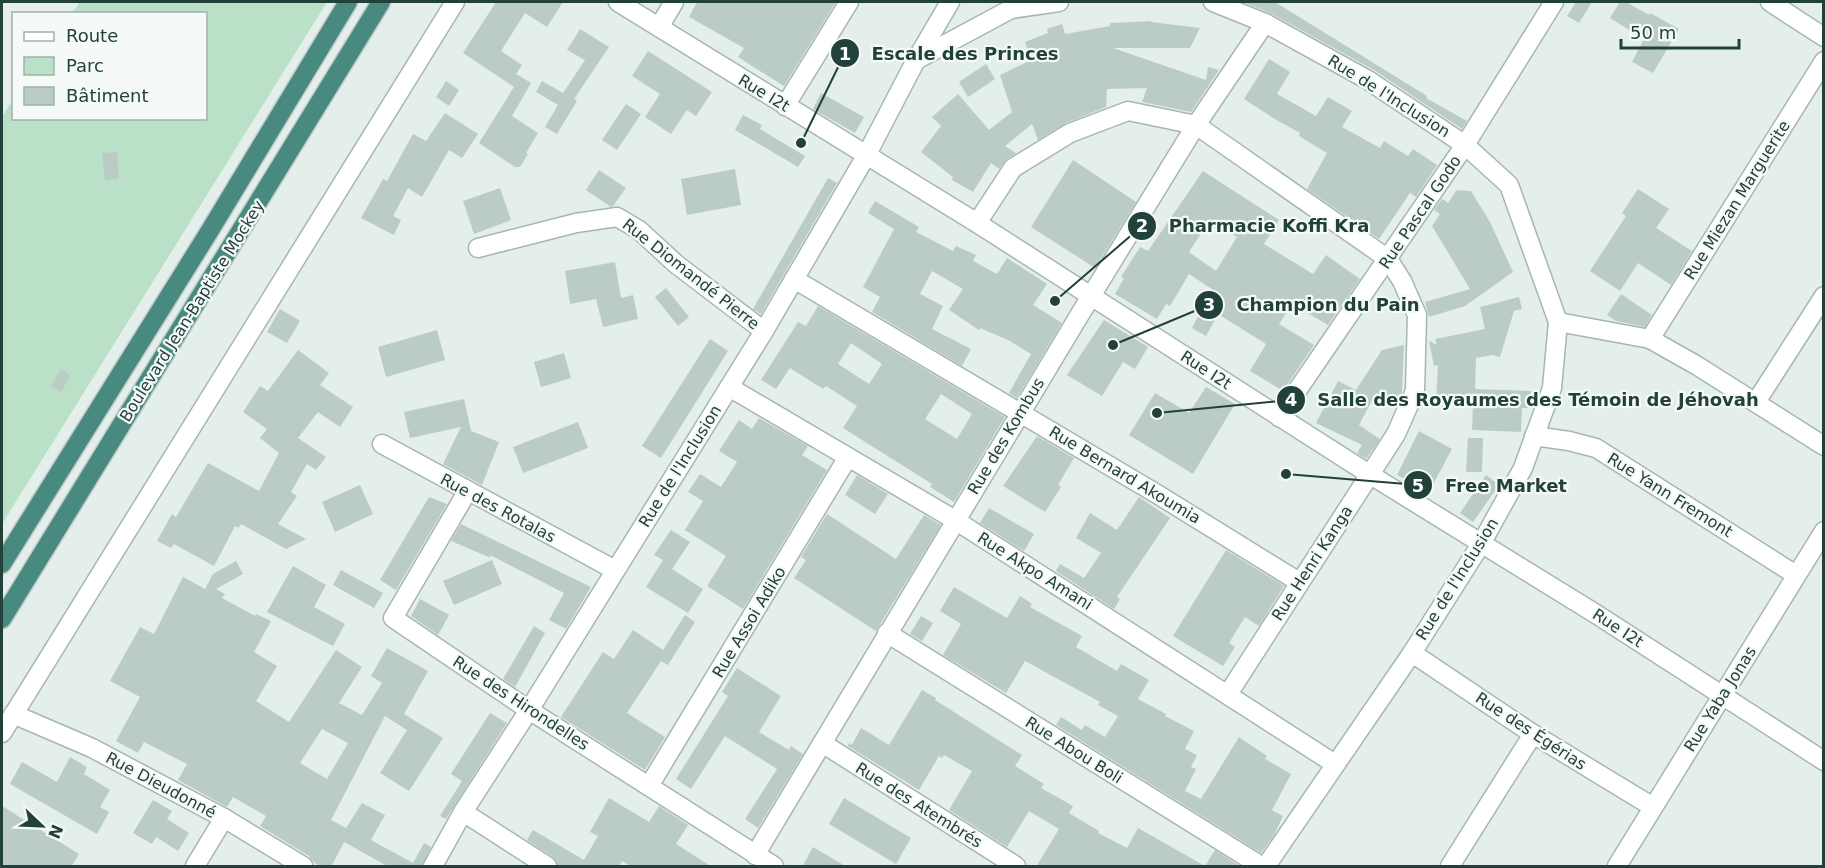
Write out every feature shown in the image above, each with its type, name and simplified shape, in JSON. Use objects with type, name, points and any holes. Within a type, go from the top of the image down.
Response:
[{"type":"highway","name":"Boulevard Jean-Baptiste Mockey","points":[[2,564],[209,232],[348,2]]},
{"type":"highway","name":"Boulevard Jean-Baptiste Mockey","points":[[2,619],[304,131],[381,2]]},
{"type":"street","points":[[2,733],[455,2]]},
{"type":"street","name":"Rue I2t","points":[[618,2],[977,223],[1369,474],[1596,614],[1824,761]]},
{"type":"street","points":[[659,27],[674,2]]},
{"type":"street","points":[[785,106],[849,2]]},
{"type":"street","name":"Rue de l'Inclusion","points":[[433,867],[463,812],[530,710],[764,331],[866,156],[916,60],[950,2]]},
{"type":"street","points":[[916,60],[1011,9],[1059,2]]},
{"type":"street","name":"Rue de l'Inclusion","points":[[1213,2],[1265,23],[1368,80],[1465,144],[1509,185],[1558,322],[1552,388],[1523,468],[1481,544],[1412,652],[1266,867]]},
{"type":"street","name":"Rue Pascal Godo","points":[[1279,417],[1465,144],[1554,2]]},
{"type":"street","points":[[1770,2],[1824,37]]},
{"type":"street","name":"Rue des Kombus","points":[[755,855],[1091,296],[1196,125],[1265,23]]},
{"type":"street","name":"Rue Miezan Marguerite","points":[[1650,339],[1824,61]]},
{"type":"street","name":"Rue Henri Kanga","points":[[977,223],[1013,168],[1070,132],[1128,111],[1196,125],[1388,259],[1402,281],[1417,315],[1415,391],[1396,434],[1228,694]]},
{"type":"street","name":"Rue Diomandé Pierre","points":[[478,248],[576,223],[617,217],[639,230],[676,264],[764,331]]},
{"type":"street","name":"Rue Bernard Akoumia","points":[[794,279],[1021,413],[1299,582]]},
{"type":"street","points":[[1756,402],[1824,296]]},
{"type":"street","points":[[1558,322],[1650,339],[1756,402],[1824,446]]},
{"type":"street","name":"Rue Akpo Amani","points":[[729,387],[955,520],[1335,764]]},
{"type":"street","name":"Rue Yann Fremont","points":[[1534,436],[1596,448],[1796,575]]},
{"type":"street","name":"Rue des Rotalas","points":[[382,444],[615,570]]},
{"type":"street","name":"Rue Assoi Adiko","points":[[649,786],[848,457]]},
{"type":"street","name":"Rue des Hirondelles","points":[[467,492],[393,618],[530,710],[774,867]]},
{"type":"street","name":"Rue Yaba Jonas","points":[[1617,867],[1824,531]]},
{"type":"street","name":"Rue Abou Boli","points":[[887,633],[1261,867]]},
{"type":"street","name":"Rue des Égérias","points":[[1412,652],[1533,734],[1653,807]]},
{"type":"street","name":"Rue Dieudonné","points":[[13,714],[92,748],[224,818],[303,867]]},
{"type":"street","points":[[1450,867],[1533,734]]},
{"type":"street","name":"Rue des Atembrés","points":[[822,743],[1016,867]]},
{"type":"street","points":[[463,812],[547,867]]},
{"type":"street","points":[[195,867],[224,818]]},
{"type":"green space","points":[[80,2],[327,2],[2,524],[2,117],[12,101],[12,120],[207,120],[207,12],[73,12]]},
{"type":"building","points":[[496,2],[563,2],[547,27],[525,13],[501,51],[522,65],[516,74],[531,83],[512,116],[538,133],[520,167],[515,167],[479,143],[514,87],[463,53]]},
{"type":"building","points":[[697,2],[836,2],[784,86],[738,57],[744,48],[689,17]]},
{"type":"building","points":[[1243,2],[1275,2],[1427,96],[1426,98],[1467,121],[1462,129],[1374,70],[1270,13]]},
{"type":"building","points":[[1576,2],[1592,2],[1579,23],[1567,16]]},
{"type":"building","points":[[1620,2],[1626,2],[1679,29],[1653,73],[1632,62],[1644,39],[1610,18]]},
{"type":"building","points":[[1151,21],[1200,28],[1190,48],[1113,48],[1206,80],[1208,67],[1219,70],[1191,112],[1142,102],[1147,88],[1107,89],[1106,107],[1066,123],[1038,140],[1032,124],[1005,146],[1016,153],[999,169],[991,163],[973,192],[952,180],[953,177],[921,152],[941,126],[932,117],[958,94],[989,130],[1012,112],[1000,75],[1031,60],[1025,42],[1048,33],[1047,29],[1062,24],[1065,34],[1110,26],[1110,23]]},
{"type":"building","points":[[580,29],[609,47],[574,99],[577,101],[557,134],[545,127],[558,105],[536,92],[542,81],[563,93],[585,60],[567,50]]},
{"type":"building","points":[[648,51],[712,92],[696,116],[687,110],[671,134],[645,117],[660,94],[632,76]]},
{"type":"building","points":[[1269,59],[1290,72],[1277,94],[1316,116],[1328,97],[1352,111],[1342,127],[1380,148],[1384,141],[1408,156],[1413,149],[1437,165],[1416,197],[1410,193],[1379,239],[1307,189],[1327,153],[1299,136],[1300,133],[1244,99]]},
{"type":"building","points":[[986,64],[995,79],[968,97],[959,82]]},
{"type":"building","points":[[446,81],[459,90],[449,106],[436,97]]},
{"type":"building","points":[[821,93],[864,117],[855,133],[813,109]]},
{"type":"building","points":[[626,104],[641,114],[617,150],[602,140]]},
{"type":"building","points":[[445,113],[478,134],[462,158],[449,150],[422,197],[408,188],[393,216],[401,220],[394,235],[361,218],[383,179],[387,181],[413,134],[426,141]]},
{"type":"building","points":[[743,115],[762,125],[760,129],[805,156],[798,167],[735,130]]},
{"type":"building","points":[[117,152],[119,179],[105,180],[102,153]]},
{"type":"building","points":[[1073,160],[1136,202],[1095,268],[1031,227]]},
{"type":"building","points":[[735,169],[741,205],[687,215],[681,179]]},
{"type":"building","points":[[599,170],[626,188],[611,207],[586,190]]},
{"type":"building","points":[[1203,171],[1279,220],[1264,244],[1313,274],[1326,255],[1360,279],[1328,325],[1292,304],[1279,324],[1314,345],[1283,391],[1250,371],[1266,344],[1218,314],[1206,336],[1192,328],[1212,289],[1189,274],[1170,306],[1166,304],[1157,319],[1115,294],[1124,278],[1121,277],[1140,247],[1148,251]],"holes":[[[1209,221],[1237,237],[1216,271],[1189,252]]]},
{"type":"building","points":[[828,178],[837,183],[761,314],[753,309]]},
{"type":"building","points":[[500,188],[511,220],[474,234],[463,201]]},
{"type":"building","points":[[1638,189],[1669,209],[1656,228],[1692,251],[1671,285],[1638,263],[1620,291],[1590,271],[1626,216],[1622,213]]},
{"type":"building","points":[[1457,190],[1471,191],[1490,222],[1513,272],[1465,306],[1429,317],[1425,302],[1470,289],[1432,226],[1440,214],[1434,210],[1442,199],[1448,203]]},
{"type":"building","points":[[875,201],[919,227],[916,232],[953,251],[956,246],[976,255],[973,261],[997,274],[1007,258],[1047,284],[1033,305],[1062,323],[1017,398],[1009,393],[1031,354],[1008,340],[980,328],[979,330],[949,310],[963,289],[932,271],[920,294],[943,306],[932,329],[971,349],[962,366],[872,312],[880,297],[863,287],[894,229],[868,213]]},
{"type":"building","points":[[615,262],[621,298],[633,295],[638,319],[603,327],[596,299],[570,304],[565,271]]},
{"type":"building","points":[[666,288],[689,317],[678,326],[655,297]]},
{"type":"building","points":[[1621,294],[1652,315],[1645,327],[1616,321],[1607,315]]},
{"type":"building","points":[[1519,297],[1522,309],[1514,311],[1500,357],[1492,355],[1476,358],[1475,389],[1531,391],[1531,408],[1522,408],[1521,432],[1472,430],[1473,404],[1436,403],[1438,365],[1434,366],[1429,341],[1437,345],[1435,339],[1485,329],[1480,307]]},
{"type":"building","points":[[818,306],[1005,417],[954,502],[930,487],[932,484],[843,428],[857,406],[826,386],[823,389],[790,368],[776,389],[761,380],[798,322],[806,326]],"holes":[[[851,343],[882,364],[869,384],[838,364]],[[941,394],[972,414],[957,439],[925,419]]]},
{"type":"building","points":[[280,309],[300,321],[287,343],[267,332]]},
{"type":"building","points":[[1104,320],[1148,347],[1135,369],[1123,362],[1102,396],[1067,375]]},
{"type":"building","points":[[437,330],[445,360],[386,377],[378,347]]},
{"type":"building","points":[[710,339],[728,351],[661,458],[642,446]]},
{"type":"building","points":[[1404,345],[1402,392],[1397,405],[1376,393],[1359,425],[1380,439],[1366,459],[1357,453],[1362,445],[1316,423],[1338,381],[1356,390],[1382,350]]},
{"type":"building","points":[[298,350],[329,373],[320,385],[353,407],[340,427],[318,412],[298,438],[326,457],[316,470],[307,464],[291,492],[297,496],[278,524],[306,539],[286,549],[241,524],[239,528],[235,526],[214,566],[174,544],[171,548],[157,541],[172,514],[176,517],[208,463],[259,491],[279,453],[260,438],[267,429],[243,412],[260,386],[268,391]]},
{"type":"building","points":[[564,353],[571,378],[541,387],[534,362]]},
{"type":"building","points":[[61,369],[71,375],[61,392],[51,386]]},
{"type":"building","points":[[1206,387],[1235,404],[1193,474],[1129,435],[1155,393],[1189,413]]},
{"type":"building","points":[[464,399],[471,431],[499,442],[482,485],[443,464],[461,427],[410,438],[404,412]]},
{"type":"building","points":[[759,418],[808,446],[802,455],[827,470],[743,609],[707,586],[726,556],[685,530],[703,501],[688,492],[700,474],[721,487],[737,462],[719,451],[739,420],[752,429]]},
{"type":"building","points":[[578,422],[588,448],[523,473],[513,447]]},
{"type":"building","points":[[1419,431],[1452,449],[1429,492],[1397,475]]},
{"type":"building","points":[[1037,436],[1074,458],[1058,485],[1061,487],[1045,512],[1003,486]]},
{"type":"building","points":[[1468,438],[1483,438],[1482,472],[1466,472]]},
{"type":"building","points":[[857,475],[888,494],[875,514],[845,495]]},
{"type":"building","points":[[1486,475],[1499,485],[1473,522],[1460,513]]},
{"type":"building","points":[[360,485],[373,514],[335,532],[322,502]]},
{"type":"building","points":[[429,497],[447,504],[396,590],[380,580]]},
{"type":"building","points":[[1139,497],[1170,518],[1117,597],[1120,599],[1114,609],[1056,571],[1060,564],[1084,578],[1101,553],[1076,538],[1090,513],[1117,530]]},
{"type":"building","points":[[989,508],[1034,534],[1024,551],[980,523]]},
{"type":"building","points":[[827,514],[896,559],[924,515],[941,525],[876,631],[794,578],[806,560],[801,557]]},
{"type":"building","points":[[461,524],[591,587],[566,629],[549,620],[564,593],[490,555],[491,558],[451,541]]},
{"type":"building","points":[[671,530],[690,542],[672,569],[703,589],[688,613],[646,587],[663,560],[654,555]]},
{"type":"building","points":[[1226,550],[1284,586],[1259,626],[1245,617],[1229,643],[1235,647],[1223,666],[1173,636]]},
{"type":"building","points":[[492,560],[502,584],[454,605],[443,581]]},
{"type":"building","points":[[236,561],[243,574],[216,589],[225,594],[222,598],[255,616],[256,614],[271,621],[254,652],[277,666],[256,701],[289,722],[336,650],[362,667],[339,703],[362,715],[382,683],[371,676],[387,648],[428,671],[404,714],[443,738],[409,791],[380,773],[407,730],[385,716],[331,820],[346,828],[362,803],[385,815],[371,840],[413,863],[424,843],[431,847],[422,867],[389,867],[344,842],[331,867],[321,867],[309,856],[260,826],[266,816],[233,797],[227,807],[178,780],[187,764],[144,742],[138,753],[116,741],[140,697],[110,681],[140,627],[154,634],[183,577],[205,589],[213,574]],"holes":[[[322,729],[348,743],[327,779],[300,763]]]},
{"type":"building","points":[[293,566],[326,585],[314,607],[345,624],[333,646],[267,612]]},
{"type":"building","points":[[341,570],[383,593],[374,608],[333,585]]},
{"type":"building","points":[[954,587],[1007,618],[1020,596],[1032,604],[1030,607],[1082,636],[1076,647],[1117,671],[1121,664],[1149,680],[1138,699],[1194,731],[1185,749],[1197,755],[1191,767],[1196,769],[1185,791],[1201,799],[1239,737],[1267,756],[1265,759],[1291,774],[1272,810],[1283,816],[1274,835],[1261,853],[1056,725],[1061,717],[1082,730],[1085,725],[1105,737],[1118,716],[1098,705],[1100,702],[1025,661],[1006,693],[943,655],[961,624],[940,611]]},
{"type":"building","points":[[420,599],[449,615],[438,635],[411,616]]},
{"type":"building","points":[[685,615],[695,622],[668,665],[661,661],[627,713],[665,737],[645,770],[561,717],[603,652],[614,659],[633,630],[663,650]]},
{"type":"building","points":[[921,616],[933,623],[922,641],[910,634]]},
{"type":"building","points":[[534,626],[545,633],[515,687],[503,679]]},
{"type":"building","points":[[737,668],[781,696],[759,732],[789,750],[791,746],[803,754],[758,828],[745,819],[777,769],[725,736],[691,789],[676,779],[728,696],[722,692]]},
{"type":"building","points":[[922,690],[1022,755],[1015,766],[1044,784],[1041,788],[1073,806],[1069,813],[1099,831],[1098,833],[1127,848],[1138,828],[1205,866],[1215,850],[1241,867],[1036,867],[1059,829],[1029,811],[1007,847],[949,810],[972,771],[944,755],[942,758],[939,756],[919,790],[848,746],[849,743],[852,745],[861,728],[889,745]]},
{"type":"building","points":[[490,713],[507,723],[446,819],[440,816],[462,781],[451,774]]},
{"type":"building","points":[[70,757],[87,767],[84,774],[110,790],[100,807],[109,812],[97,834],[10,784],[22,762],[57,782]]},
{"type":"building","points":[[609,798],[649,822],[659,806],[688,825],[676,844],[712,867],[632,867],[622,861],[619,867],[558,867],[553,857],[527,840],[533,830],[584,860],[598,836],[590,832]]},
{"type":"building","points":[[844,798],[911,838],[896,864],[829,824]]},
{"type":"building","points":[[153,800],[172,811],[167,819],[189,833],[178,851],[156,837],[152,844],[133,833]]},
{"type":"building","points":[[2,806],[79,854],[71,867],[2,867]]},
{"type":"building","points":[[813,847],[847,867],[802,867]]},
{"type":"place","name":"Escale des Princes","points":[[801,143]]},
{"type":"place","name":"Pharmacie Koffi Kra","points":[[1055,301]]},
{"type":"place","name":"Champion du Pain","points":[[1113,345]]},
{"type":"place","name":"Salle des Royaumes des Témoin de Jéhovah","points":[[1157,413]]},
{"type":"place","name":"Free Market","points":[[1286,474]]}]
